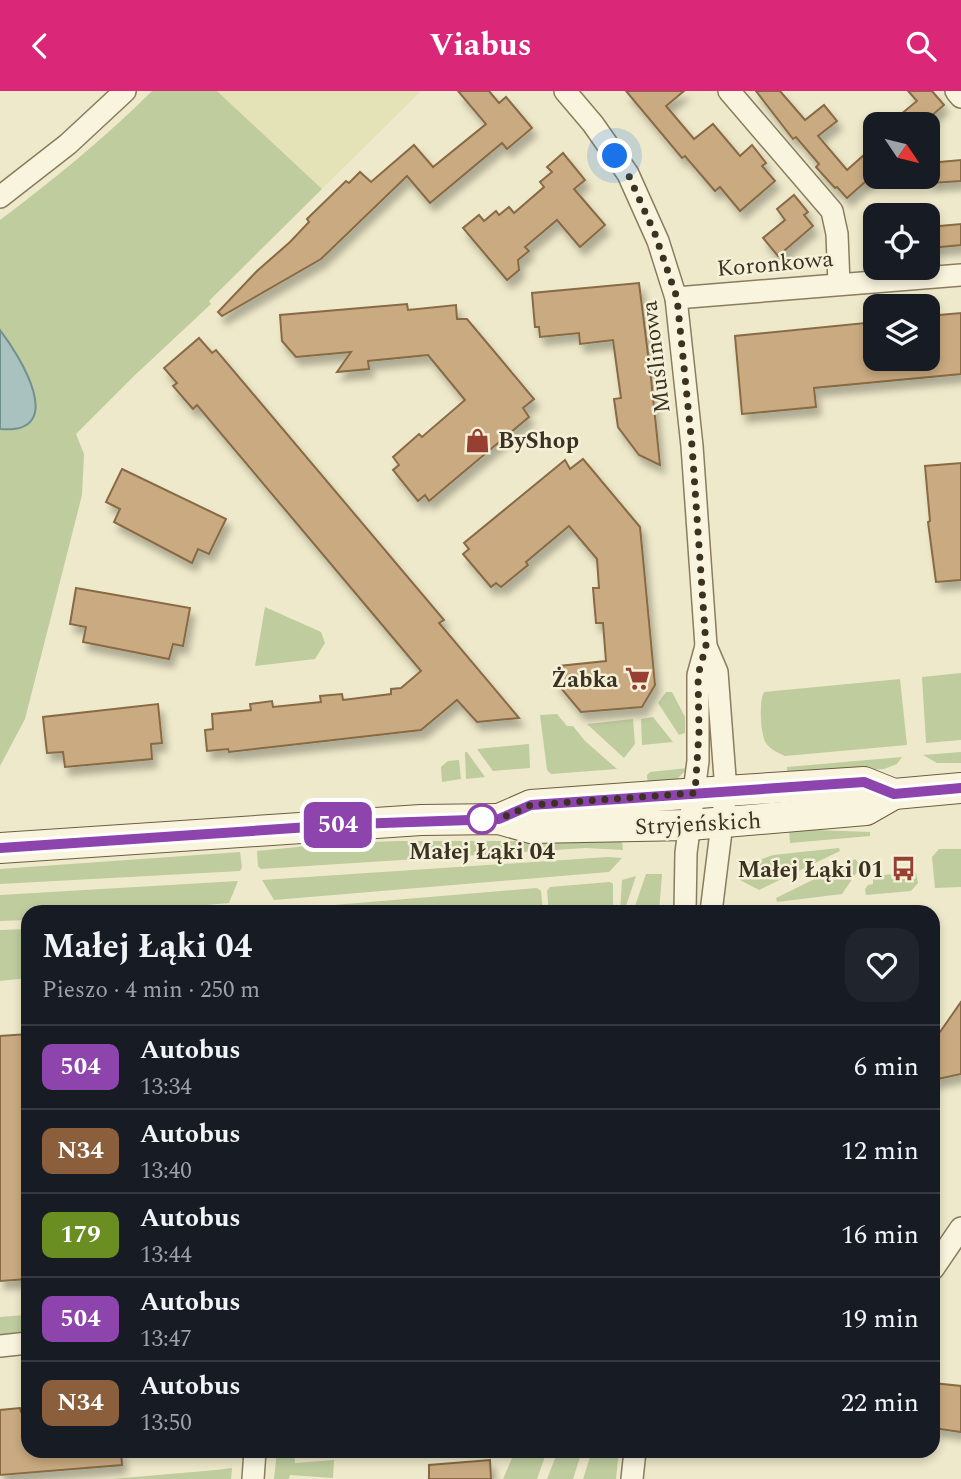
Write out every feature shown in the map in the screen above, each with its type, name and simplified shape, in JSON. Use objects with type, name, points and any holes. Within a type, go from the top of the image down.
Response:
[{"type":"street","points":[[3,189],[68,144],[125,91]]},
{"type":"street","name":"Muślinowa","points":[[565,91],[593,124],[628,174],[658,241],[677,298],[692,446],[706,646],[717,672],[726,791],[712,905]]},
{"type":"street","points":[[729,91],[832,211],[837,234],[839,284]]},
{"type":"street","points":[[956,91],[961,97]]},
{"type":"street","name":"Koronkowa","points":[[677,298],[961,275]]},
{"type":"street","name":"Muślinowa","points":[[685,905],[686,853],[695,793],[699,732],[698,675],[706,646]]},
{"type":"street","name":"Stryjeńskich","points":[[499,819],[531,805],[864,782],[894,794]]},
{"type":"street","name":"Stryjeńskich","points":[[0,848],[354,824],[499,819],[531,828],[690,825],[866,810],[894,794],[961,788]]},
{"type":"street","points":[[940,1259],[961,1228]]},
{"type":"street","points":[[0,1346],[21,1344]]},
{"type":"street","points":[[253,1479],[254,1458]]},
{"type":"street","points":[[632,1479],[634,1458]]},
{"type":"green space","points":[[152,91],[217,91],[322,189],[209,301],[211,304],[76,434],[84,454],[82,495],[25,719],[0,766],[0,220],[78,159]]},
{"type":"green space","points":[[217,91],[421,91],[322,189]]},
{"type":"green space","points":[[265,607],[321,632],[325,643],[315,659],[255,666]]},
{"type":"green space","points":[[961,673],[961,740],[926,743],[922,677]]},
{"type":"green space","points":[[900,679],[907,745],[785,756],[766,743],[761,717],[764,692]]},
{"type":"green space","points":[[666,692],[672,692],[685,717],[685,733],[679,735],[658,703]]},
{"type":"green space","points":[[557,714],[617,769],[551,774],[547,770],[540,715]]},
{"type":"green space","points":[[653,717],[673,742],[642,745],[641,719]]},
{"type":"green space","points":[[633,719],[635,744],[624,758],[587,724]]},
{"type":"green space","points":[[529,744],[530,768],[493,771],[477,749]]},
{"type":"green space","points":[[467,752],[485,777],[466,779]]},
{"type":"green space","points":[[961,752],[961,763],[937,763],[923,755]]},
{"type":"green space","points":[[902,757],[897,764],[884,769],[787,776],[787,767]]},
{"type":"green space","points":[[459,760],[461,779],[442,782],[441,767],[448,761]]},
{"type":"green space","points":[[688,768],[673,783],[648,788],[647,775],[650,772]]},
{"type":"green space","points":[[789,829],[870,832],[870,836],[790,843]]},
{"type":"green space","points":[[622,841],[623,850],[586,848],[261,869],[258,866],[257,851],[338,843]]},
{"type":"green space","points":[[839,848],[840,851],[759,890],[740,880],[742,866],[773,855]]},
{"type":"green space","points":[[939,849],[961,849],[961,887],[935,888],[932,857]]},
{"type":"green space","points":[[240,852],[240,871],[0,884],[0,869]]},
{"type":"green space","points":[[622,858],[609,872],[274,900],[262,880]]},
{"type":"green space","points":[[855,859],[861,866],[842,894],[777,902],[776,898]]},
{"type":"green space","points":[[916,872],[918,883],[911,891],[866,895],[865,889],[873,884],[873,876]]},
{"type":"green space","points":[[646,874],[662,874],[660,905],[635,905]]},
{"type":"green space","points":[[636,876],[626,905],[620,905],[622,880]]},
{"type":"green space","points":[[238,881],[229,903],[21,905],[21,920],[0,921],[0,895]]},
{"type":"green space","points":[[610,882],[613,884],[613,905],[548,905],[547,891],[550,887]]},
{"type":"green space","points":[[537,888],[541,891],[542,905],[335,905]]},
{"type":"green space","points":[[21,929],[21,979],[0,981],[0,930]]},
{"type":"green space","points":[[21,1315],[21,1333],[0,1335],[0,1317]]},
{"type":"green space","points":[[276,1458],[295,1458],[295,1463],[334,1460],[333,1478],[290,1475],[289,1479],[274,1479]]},
{"type":"green space","points":[[512,1458],[544,1458],[537,1479],[503,1479]]},
{"type":"green space","points":[[555,1458],[580,1458],[573,1479],[547,1479]]},
{"type":"green space","points":[[590,1458],[618,1458],[616,1479],[583,1479]]},
{"type":"green space","points":[[232,1468],[231,1479],[112,1479],[216,1470]]},
{"type":"water","points":[[0,330],[18,357],[33,391],[36,407],[32,420],[21,428],[0,429]]},
{"type":"building","points":[[458,91],[489,91],[499,103],[506,97],[532,128],[507,149],[502,143],[430,203],[407,176],[321,259],[222,316],[218,312],[257,271],[290,242],[309,222],[307,219],[346,181],[349,183],[360,172],[371,182],[414,145],[433,167],[486,124]]},
{"type":"building","points":[[626,91],[684,91],[666,106],[694,139],[713,124],[740,156],[752,145],[766,163],[762,166],[775,181],[740,211],[720,187],[715,191],[685,156],[682,158]]},
{"type":"building","points":[[756,91],[780,91],[805,120],[824,105],[837,121],[818,136],[847,170],[863,156],[863,184],[847,198],[816,167],[819,164],[796,137],[793,139]]},
{"type":"building","points":[[908,91],[932,91],[944,105],[936,112],[904,112],[917,101]]},
{"type":"building","points":[[563,153],[585,180],[574,189],[605,225],[580,247],[557,220],[525,247],[529,251],[518,260],[519,270],[507,280],[463,228],[479,215],[484,221],[496,211],[499,215],[509,207],[514,213],[544,187],[540,182],[552,172],[547,167]]},
{"type":"building","points":[[961,160],[961,181],[940,182],[940,162]]},
{"type":"building","points":[[794,195],[808,212],[804,215],[813,226],[778,256],[763,238],[785,220],[777,209]]},
{"type":"building","points":[[961,224],[961,245],[940,247],[940,226]]},
{"type":"building","points":[[639,283],[660,465],[639,455],[618,427],[614,399],[621,398],[613,340],[580,344],[579,333],[540,337],[539,327],[535,327],[532,293]]},
{"type":"building","points":[[407,304],[408,310],[456,305],[457,319],[467,319],[534,399],[523,408],[529,417],[429,501],[425,495],[418,501],[393,470],[399,465],[393,457],[419,434],[422,437],[465,400],[428,355],[368,361],[369,369],[337,372],[351,352],[296,357],[282,341],[280,315]]},
{"type":"building","points":[[961,313],[961,374],[814,388],[816,407],[742,414],[735,336],[863,323],[863,371],[940,371],[940,315]]},
{"type":"building","points":[[199,338],[212,353],[216,350],[444,620],[439,623],[519,718],[477,722],[457,700],[421,730],[229,752],[228,749],[207,751],[205,730],[213,729],[212,714],[251,710],[250,704],[272,701],[273,707],[321,702],[320,696],[342,694],[343,700],[391,694],[391,689],[401,688],[421,671],[197,405],[193,409],[173,386],[177,383],[164,368]]},
{"type":"building","points":[[583,459],[640,527],[655,685],[642,707],[581,712],[555,681],[561,677],[559,666],[606,661],[603,623],[596,623],[593,588],[599,588],[597,559],[569,526],[501,587],[496,583],[491,587],[463,554],[469,549],[464,543],[565,460],[570,469]]},
{"type":"building","points":[[961,463],[961,580],[936,582],[928,522],[925,466]]},
{"type":"building","points":[[122,469],[226,519],[209,554],[198,549],[192,563],[114,522],[120,509],[106,502]]},
{"type":"building","points":[[76,588],[190,608],[183,646],[173,644],[169,659],[83,642],[86,627],[70,624]]},
{"type":"building","points":[[158,704],[162,743],[151,744],[152,759],[65,767],[63,752],[47,753],[43,717]]},
{"type":"building","points":[[961,1002],[961,1074],[940,1078],[940,1032]]},
{"type":"building","points":[[21,1034],[21,1280],[0,1281],[0,1036]]},
{"type":"building","points":[[940,1384],[961,1386],[961,1432],[940,1429]]},
{"type":"building","points":[[20,1408],[21,1458],[122,1458],[122,1465],[0,1475],[0,1410]]},
{"type":"building","points":[[490,1460],[491,1479],[429,1479],[429,1465]]},
{"type":"bus line","name":"504","points":[[0,848],[421,820],[499,819],[531,805],[764,788],[864,782],[894,794],[961,788]]},
{"type":"place","name":"ByShop","points":[[478,440]]},
{"type":"place","name":"Żabka","points":[[638,679]]},
{"type":"place","name":"Małej Łąki 04","points":[[482,819]]},
{"type":"place","name":"Małej Łąki 01","points":[[904,869]]},
{"type":"route","points":[[482,819],[499,819],[531,805],[695,793],[699,732],[698,675],[706,646],[692,446],[677,298],[655,234],[628,174],[615,156]]}]
